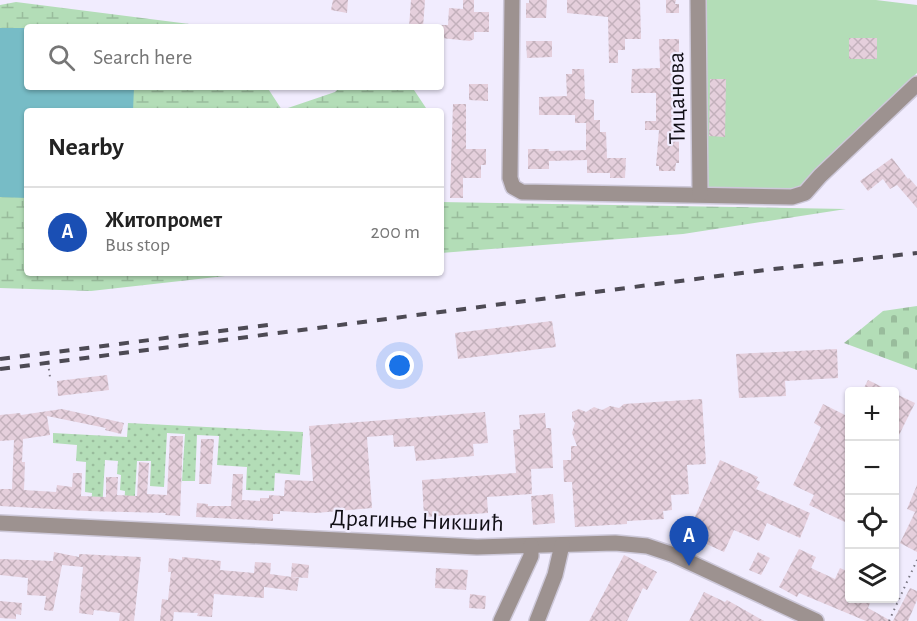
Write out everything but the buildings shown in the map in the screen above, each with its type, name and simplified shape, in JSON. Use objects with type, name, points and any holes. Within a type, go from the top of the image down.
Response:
[{"type":"street","points":[[512,0],[510,177],[513,187],[522,192],[792,197],[805,193],[917,84]]},
{"type":"street","name":"Тицанова","points":[[698,0],[700,195]]},
{"type":"street","name":"Драгиње Никшић","points":[[0,523],[477,547],[615,543],[647,546],[674,555],[816,621]]},
{"type":"street","points":[[537,621],[555,575],[562,545]]},
{"type":"street","points":[[501,621],[531,556],[531,546]]},
{"type":"path","points":[[48,363],[50,377]]},
{"type":"path","points":[[889,621],[917,560]]},
{"type":"green space","points":[[704,0],[876,0],[917,5],[917,73],[799,190],[700,190]]},
{"type":"green space","points":[[16,2],[189,24],[24,24],[24,90],[269,90],[281,108],[24,108],[24,276],[225,276],[91,291],[0,288],[0,5]]},
{"type":"green space","points":[[337,90],[414,90],[426,108],[288,108]]},
{"type":"green space","points":[[444,202],[846,209],[683,234],[444,253]]},
{"type":"green space","points":[[917,306],[917,370],[844,343],[883,311]]},
{"type":"green space","points":[[128,423],[303,432],[300,475],[275,473],[274,491],[246,490],[247,467],[217,465],[219,436],[197,435],[195,481],[182,481],[185,434],[167,433],[164,487],[150,486],[151,461],[137,461],[134,509],[124,509],[125,491],[120,490],[121,475],[117,474],[118,461],[105,460],[102,511],[91,510],[92,493],[85,492],[86,462],[76,461],[77,445],[53,443],[53,433],[127,437]]},
{"type":"water","points":[[0,28],[24,28],[24,90],[134,90],[133,108],[24,108],[24,198],[0,197]]},
{"type":"railway","points":[[0,369],[765,270],[917,253]]},
{"type":"railway","points":[[0,359],[268,325]]},
{"type":"place","name":"Житопромет","points":[[689,566]]}]
